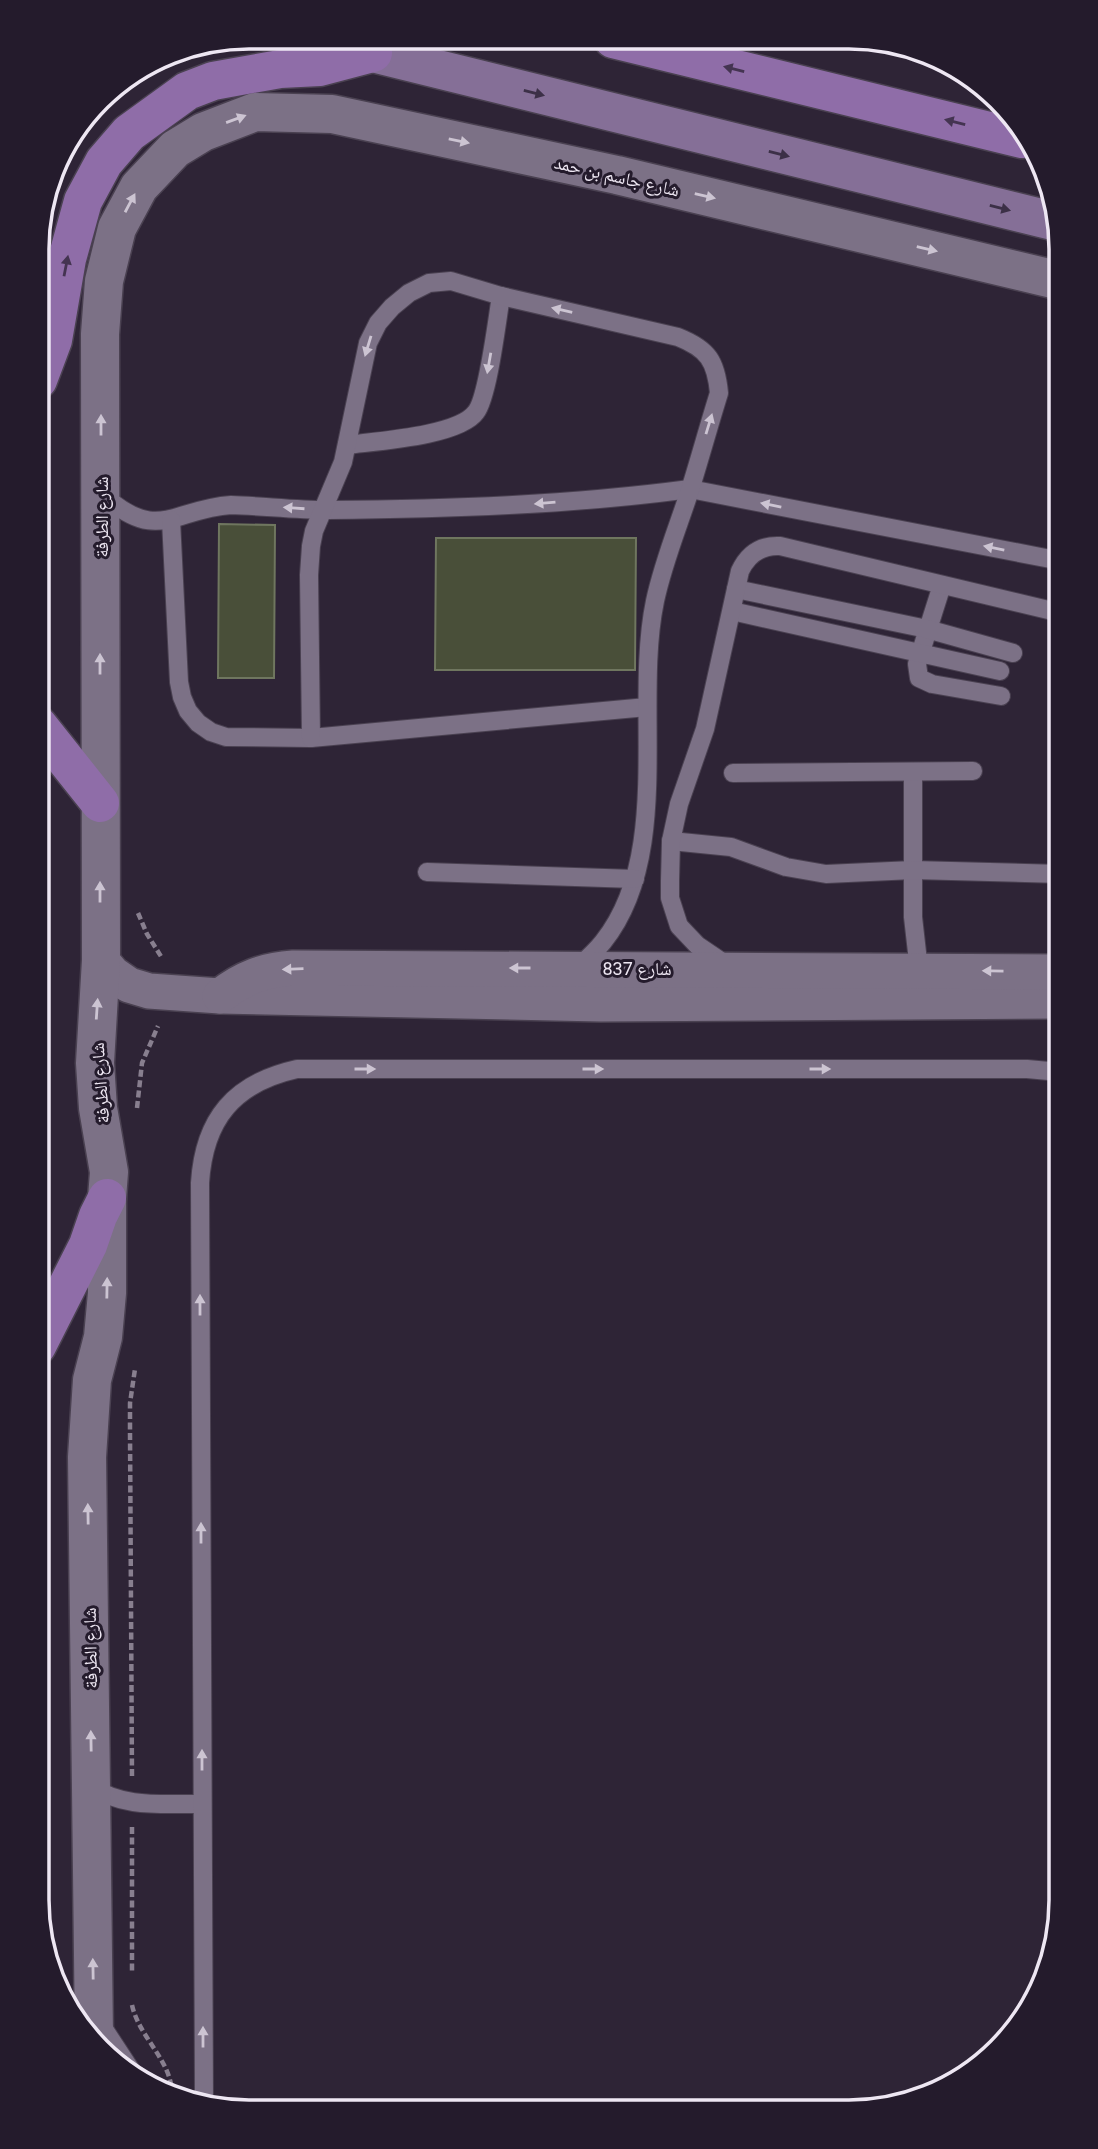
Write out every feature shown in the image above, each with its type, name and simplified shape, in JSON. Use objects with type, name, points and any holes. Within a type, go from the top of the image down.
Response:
[{"type":"main road","points":[[357,49],[1046,219]]},
{"type":"main road","points":[[654,49],[1014,137]]},
{"type":"main road","points":[[49,351],[67,259],[83,201],[104,162],[129,133],[187,91],[213,81],[280,69],[320,67],[373,53]]},
{"type":"main road","points":[[49,739],[100,803]]},
{"type":"main road","points":[[49,1322],[88,1245],[107,1198]]},
{"type":"street","name":"شارع جاسم بن حمد","points":[[175,149],[203,132],[255,112],[332,114],[617,175],[1049,278]]},
{"type":"street","name":"شارع الطرفة","points":[[94,2025],[87,1457],[92,1380],[106,1316],[109,1172],[98,1108],[95,1063],[101,960],[100,334],[104,281],[117,228],[139,187],[175,149]]},
{"type":"street","name":"شارع 837","points":[[101,960],[113,974],[129,985],[149,991],[220,996],[601,1004],[1049,1001]]},
{"type":"street","name":"شارع 837","points":[[220,996],[246,978],[278,969],[1049,972]]},
{"type":"lane","points":[[312,738],[309,558],[314,531],[340,473],[368,343],[378,323],[392,307],[409,293],[429,283],[451,281],[501,296],[678,337],[695,344],[710,357],[717,374],[719,393],[655,601],[648,658],[645,806],[635,879],[621,914],[603,942],[577,968]]},
{"type":"lane","points":[[347,445],[445,430],[468,421],[482,402],[501,296]]},
{"type":"lane","points":[[101,493],[130,516],[151,521],[171,520],[218,506],[231,505],[324,510],[522,505],[630,497],[690,489],[1049,559]]},
{"type":"lane","points":[[171,520],[179,682],[188,711],[198,723],[211,732],[226,737],[312,738],[647,708]]},
{"type":"lane","points":[[732,969],[697,945],[679,926],[670,898],[671,841],[686,780],[705,729],[740,571],[751,554],[770,545],[780,546],[1049,610]]},
{"type":"lane","points":[[942,585],[920,652],[916,671],[919,678],[925,682],[1001,696]]},
{"type":"lane","points":[[736,589],[927,629],[1013,653]]},
{"type":"lane","points":[[732,611],[1000,671]]},
{"type":"lane","points":[[733,773],[973,771]]},
{"type":"lane","points":[[913,772],[913,917],[919,970]]},
{"type":"lane","points":[[671,841],[731,847],[786,867],[827,874],[913,870],[1049,874]]},
{"type":"lane","points":[[427,872],[635,879]]},
{"type":"lane","points":[[204,2094],[200,1183],[201,1160],[218,1116],[252,1084],[274,1074],[297,1069],[1027,1069],[1049,1073]]},
{"type":"lane","points":[[91,1786],[117,1799],[132,1802],[202,1804]]},
{"type":"path","points":[[136,909],[167,969]]},
{"type":"path","points":[[137,1120],[142,1063],[159,1023]]},
{"type":"path","points":[[132,1973],[130,1403],[135,1365]]},
{"type":"path","points":[[132,1997],[138,2024],[167,2070],[172,2085]]},
{"type":"building","points":[[219,524],[275,525],[274,678],[218,678]]},
{"type":"building","points":[[436,538],[636,538],[635,670],[435,670]]}]
